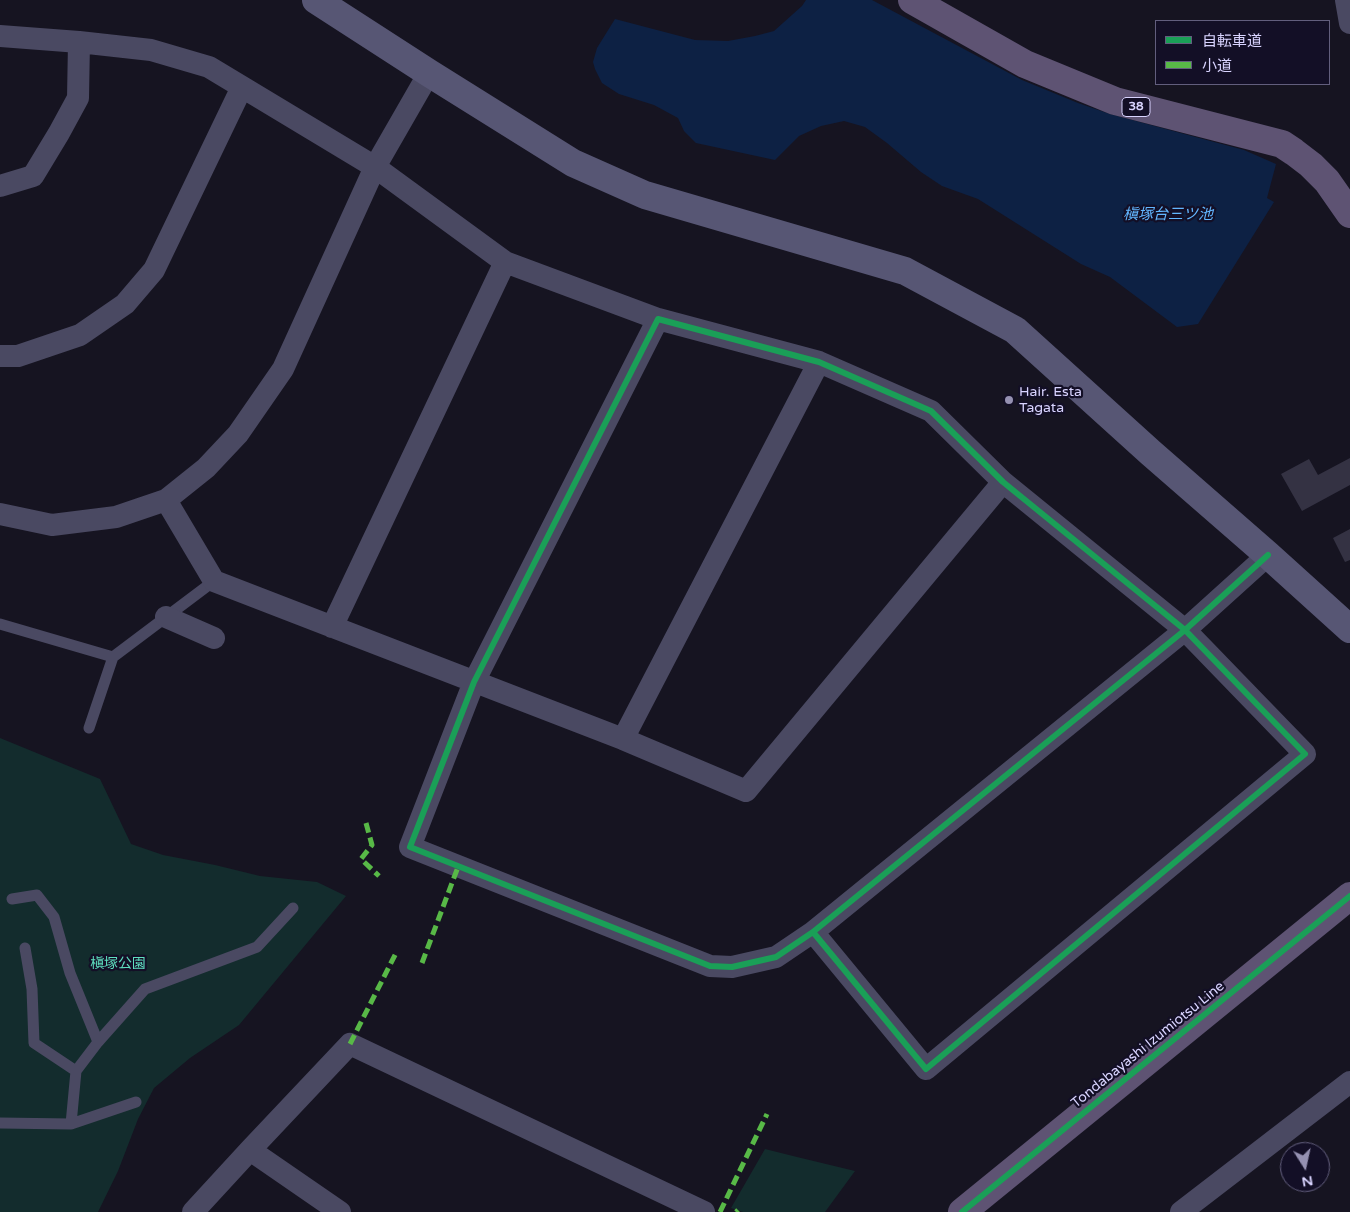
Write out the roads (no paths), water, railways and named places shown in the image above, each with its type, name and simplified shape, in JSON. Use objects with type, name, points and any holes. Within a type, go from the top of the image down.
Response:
[{"type":"main road","name":"38","points":[[912,0],[1025,64],[1115,101],[1282,144],[1311,165],[1327,181],[1350,214]]},
{"type":"main road","name":"Tondabayashi Izumiotsu Line","points":[[962,1212],[1350,896]]},
{"type":"street","points":[[316,0],[573,163],[645,195],[905,271],[1015,330],[1350,629]]},
{"type":"street","points":[[1346,0],[1350,23]]},
{"type":"street","points":[[0,36],[152,50],[209,67],[375,166],[505,262],[658,319],[819,362],[932,411],[1003,482],[1185,630],[1305,754],[926,1069],[813,932]]},
{"type":"street","points":[[0,186],[32,176],[78,98],[78,42]]},
{"type":"street","points":[[0,514],[52,525],[116,517],[166,500],[206,468],[238,434],[283,368],[375,166],[429,73]]},
{"type":"street","points":[[0,356],[18,356],[80,335],[125,304],[154,270],[242,86]]},
{"type":"street","points":[[332,627],[505,262]]},
{"type":"street","points":[[658,319],[474,682],[410,847],[710,966],[732,967],[776,957],[813,932],[1185,630],[1268,555]]},
{"type":"street","points":[[623,739],[819,362]]},
{"type":"street","points":[[166,500],[214,581],[623,739],[746,790],[1003,482]]},
{"type":"street","points":[[166,617],[214,638]]},
{"type":"street","points":[[194,1212],[350,1044],[704,1212]]},
{"type":"street","points":[[1181,1212],[1350,1082]]},
{"type":"street","points":[[250,1150],[340,1212]]},
{"type":"lane","points":[[90,728],[113,657],[214,581]]},
{"type":"lane","points":[[0,624],[113,657]]},
{"type":"lane","points":[[12,899],[37,895],[54,917],[70,973],[98,1042]]},
{"type":"lane","points":[[72,1124],[76,1071],[98,1042],[145,988],[257,947],[293,908]]},
{"type":"lane","points":[[25,948],[32,989],[34,1043],[76,1071]]},
{"type":"lane","points":[[0,1123],[72,1124],[136,1102]]},
{"type":"water","name":"槇塚台三ツ池","points":[[806,0],[872,0],[1022,80],[1078,103],[1110,114],[1244,150],[1276,164],[1267,198],[1274,202],[1198,324],[1177,327],[1110,277],[1081,264],[978,199],[942,186],[921,172],[865,127],[844,121],[821,126],[799,136],[775,160],[696,143],[684,131],[678,118],[654,105],[619,94],[602,83],[595,69],[593,62],[597,48],[615,19],[695,40],[728,41],[774,31],[802,6]]},
{"type":"place","name":"Hair. Esta Tagata","points":[[1009,400]]},
{"type":"park label","name":"槇塚公園","points":[[118,964]]}]
